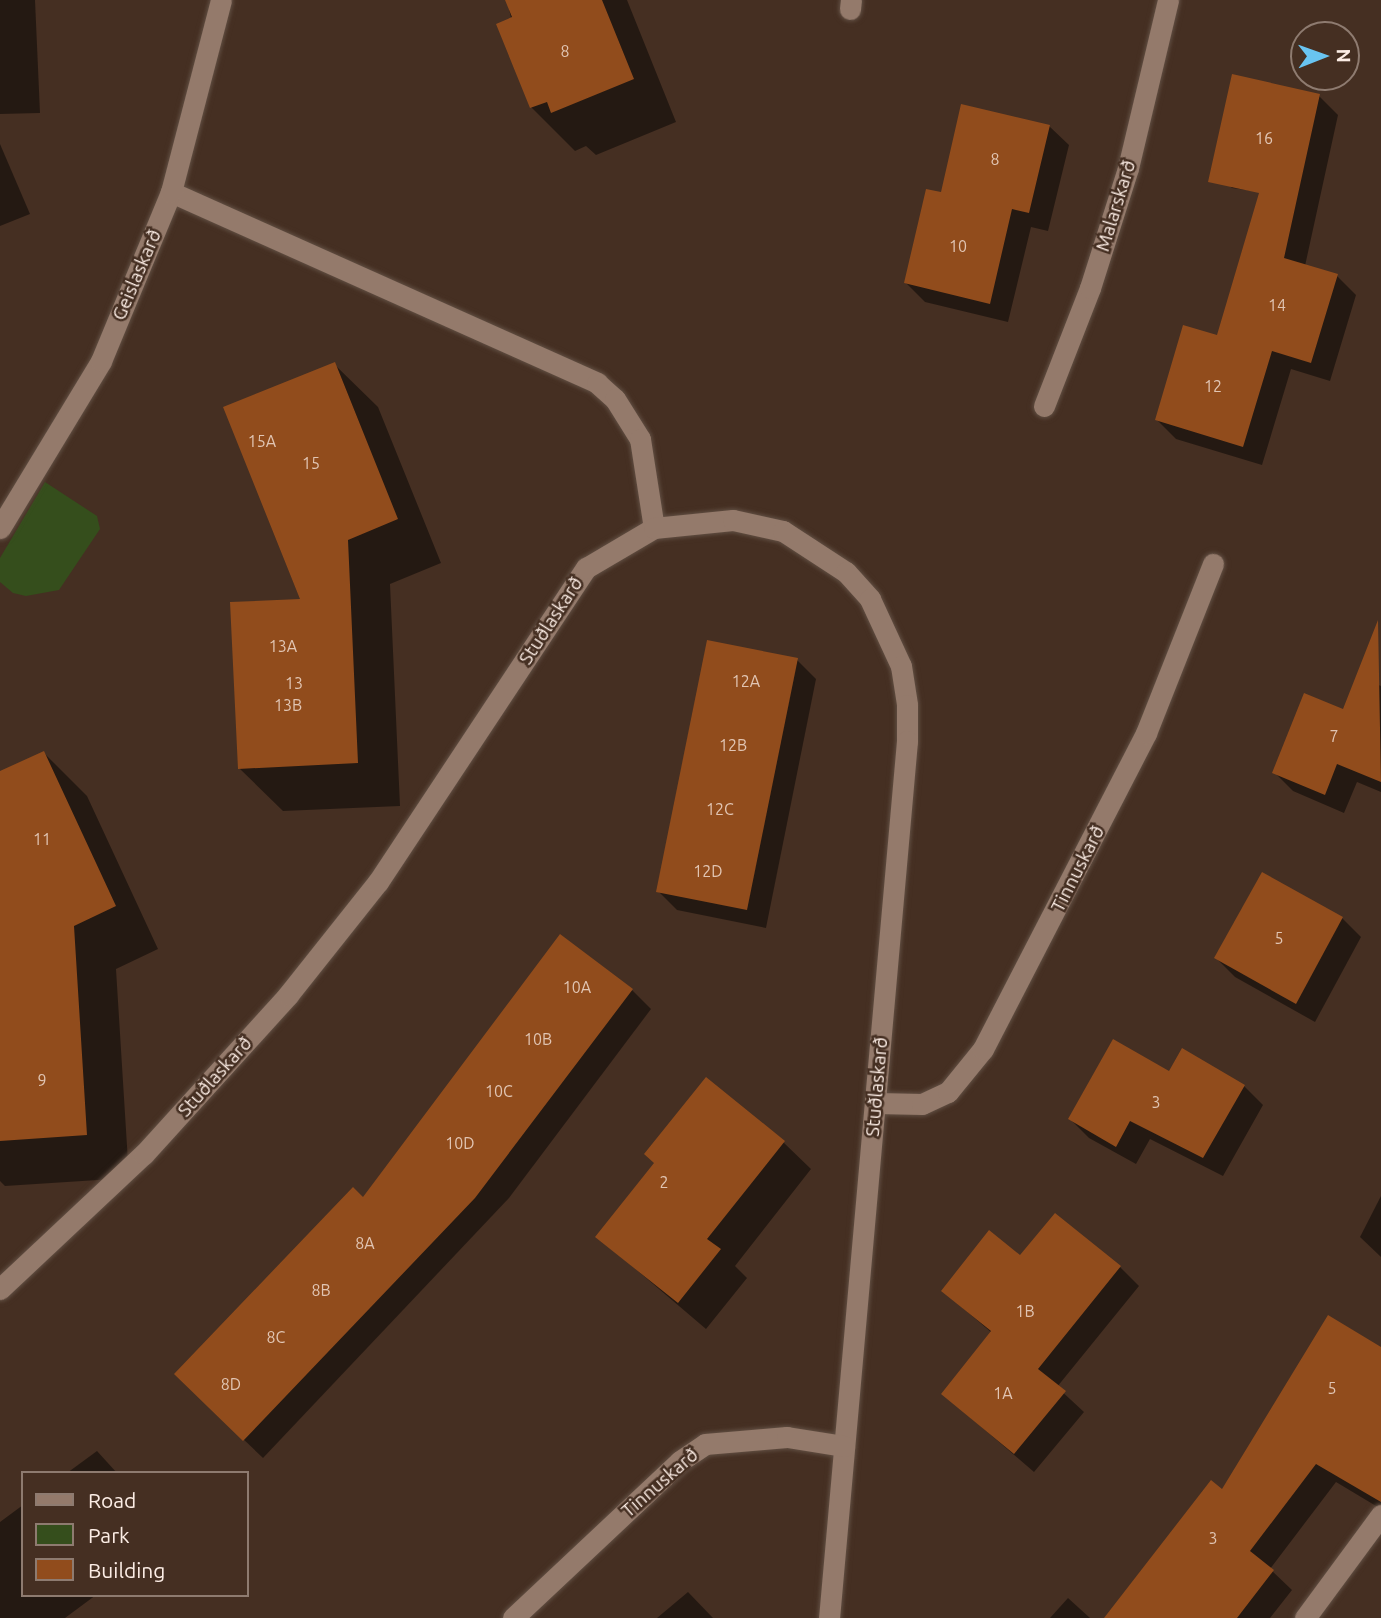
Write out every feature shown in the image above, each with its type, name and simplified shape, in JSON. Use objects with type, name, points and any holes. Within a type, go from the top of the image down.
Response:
[{"type":"street","name":"Geislaskarð","points":[[0,528],[101,361],[171,192],[221,0]]},
{"type":"street","name":"Malarskarð","points":[[1044,406],[1090,288],[1128,168],[1168,0]]},
{"type":"street","points":[[171,192],[597,383],[615,399],[640,439],[654,527]]},
{"type":"street","name":"Stuðlaskarð","points":[[0,1289],[144,1154],[288,995],[378,882],[586,568],[654,527],[733,520],[783,531],[846,572],[870,599],[901,666],[907,741],[829,1618]]},
{"type":"street","name":"Tinnuskarð","points":[[876,1103],[922,1104],[948,1092],[984,1049],[1146,733],[1185,645],[1213,564]]},
{"type":"street","name":"Tinnuskarð","points":[[513,1618],[680,1461],[705,1444],[787,1437],[844,1446]]},
{"type":"street","points":[[1305,1618],[1381,1515]]},
{"type":"green space","points":[[45,482],[97,516],[100,529],[59,590],[26,596],[13,593],[0,582],[0,558]]},
{"type":"building","points":[[505,0],[602,0],[634,79],[551,113],[547,102],[530,108],[496,24],[512,17]]},
{"type":"building","points":[[1232,74],[1290,87],[1290,91],[1320,94],[1284,258],[1338,274],[1311,363],[1272,351],[1243,447],[1155,420],[1183,325],[1217,335],[1259,193],[1208,182]]},
{"type":"building","points":[[961,104],[1050,125],[1029,213],[1012,209],[990,304],[904,283],[926,189],[941,192]]},
{"type":"building","points":[[335,362],[398,519],[348,540],[358,763],[238,769],[230,602],[300,599],[223,407]]},
{"type":"building","points":[[1378,620],[1381,782],[1337,764],[1325,795],[1272,773],[1304,693],[1343,709]]},
{"type":"building","points":[[707,640],[798,658],[747,910],[656,892]]},
{"type":"building","points":[[44,751],[116,906],[74,926],[87,1135],[0,1141],[0,771]]},
{"type":"building","points":[[1262,872],[1343,917],[1296,1004],[1214,958]]},
{"type":"building","points":[[560,934],[633,989],[475,1198],[243,1441],[174,1374],[353,1187],[363,1197]]},
{"type":"building","points":[[1113,1039],[1169,1071],[1182,1048],[1245,1085],[1203,1158],[1130,1121],[1116,1147],[1068,1119]]},
{"type":"building","points":[[706,1077],[785,1141],[707,1239],[721,1249],[678,1303],[595,1237],[654,1163],[644,1154]]},
{"type":"building","points":[[1055,1213],[1121,1266],[1038,1369],[1066,1391],[1014,1454],[941,1394],[991,1331],[941,1291],[989,1230],[1020,1255]]},
{"type":"building","points":[[1328,1315],[1381,1347],[1381,1502],[1316,1464],[1250,1551],[1274,1570],[1237,1618],[1104,1618],[1211,1480],[1222,1489]]}]
